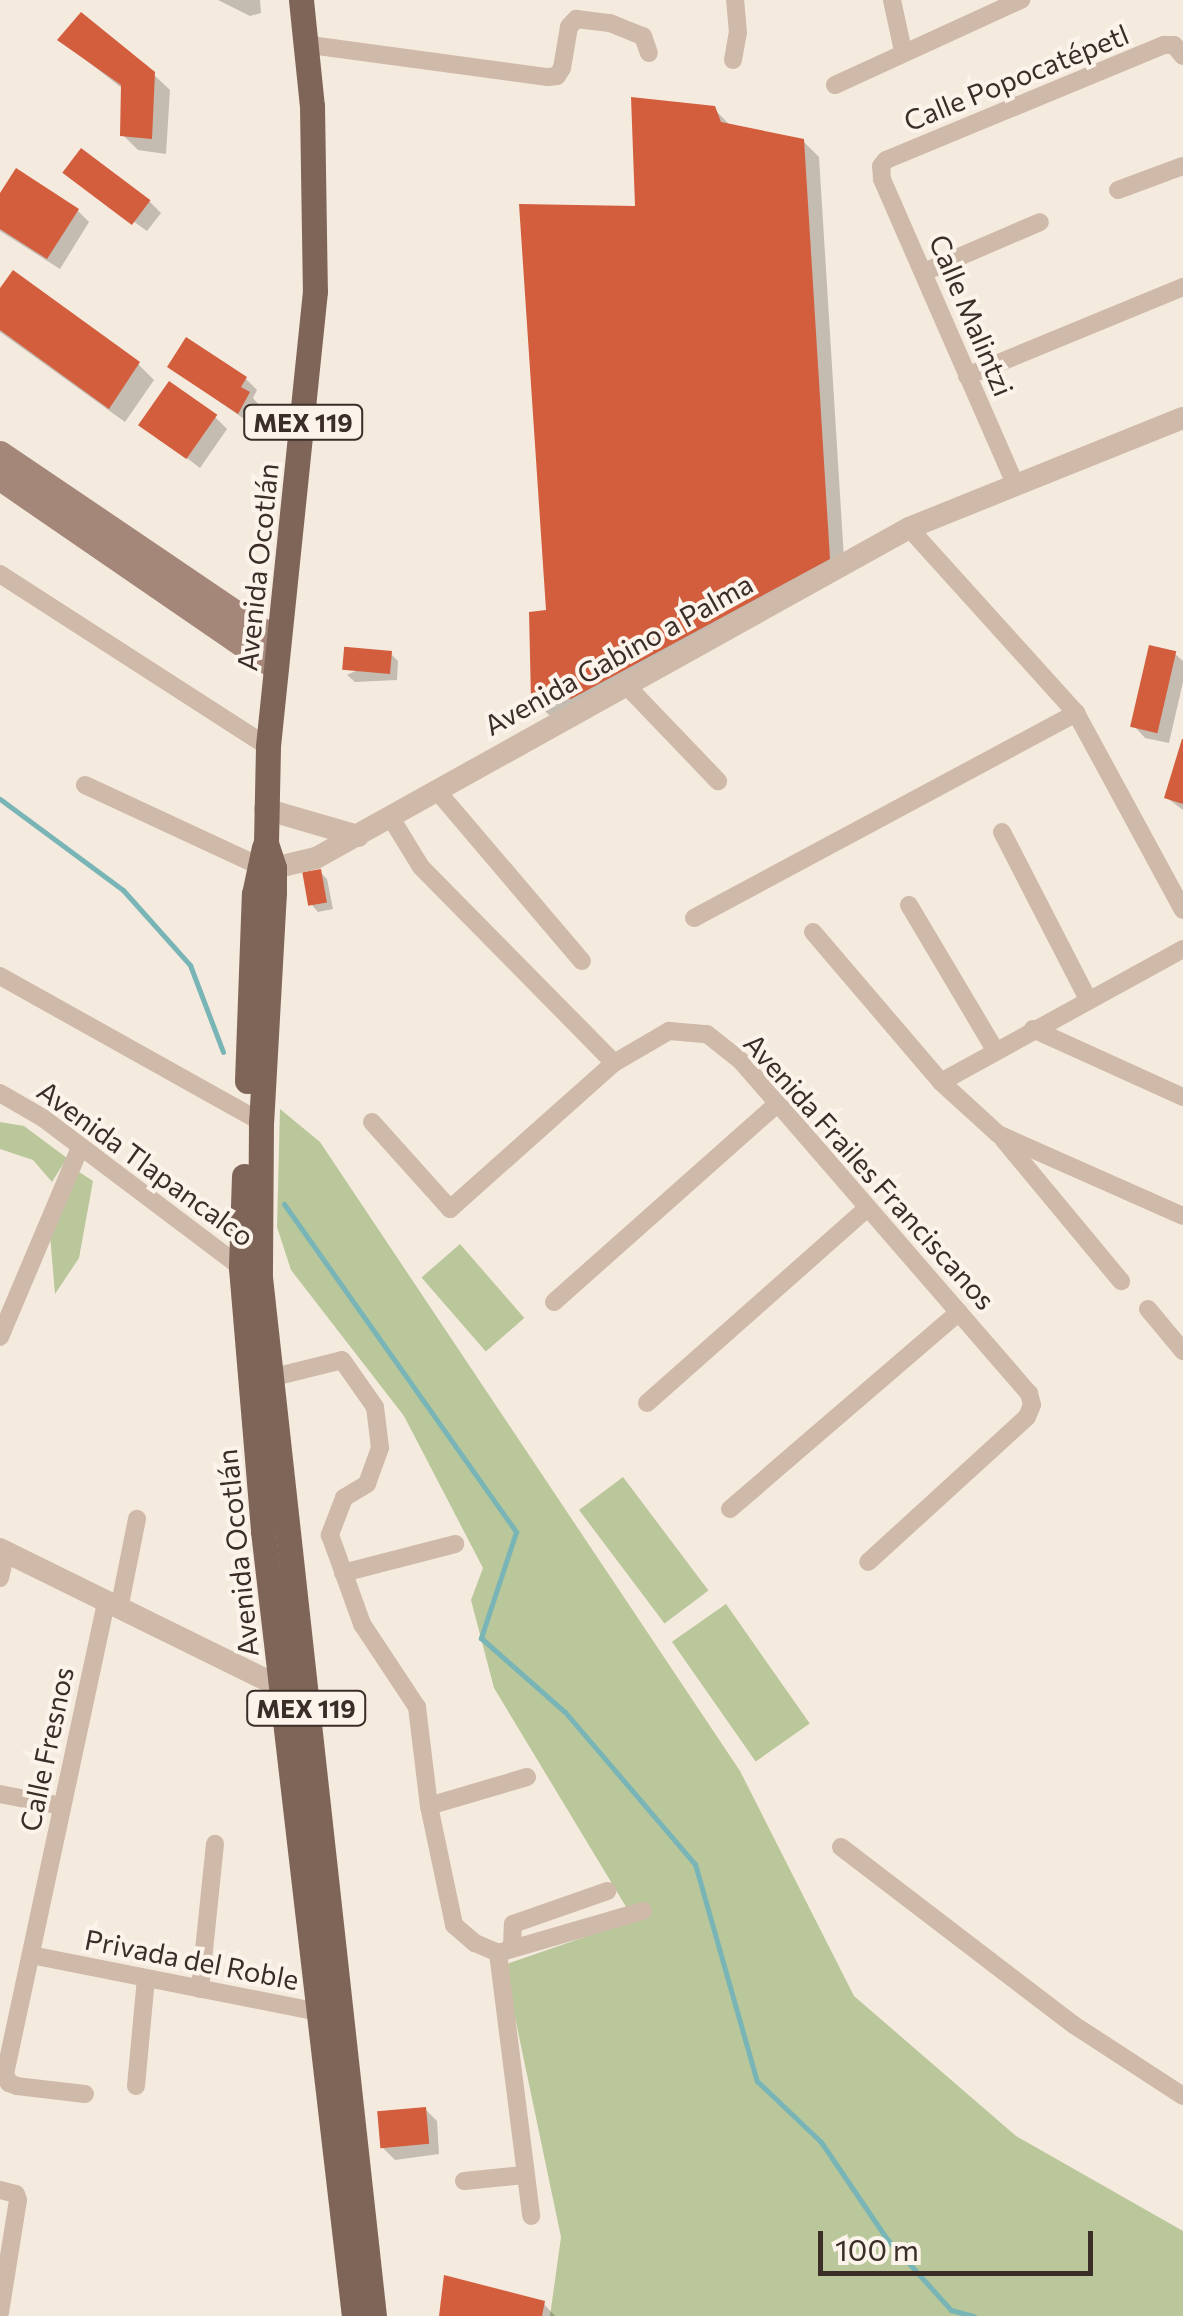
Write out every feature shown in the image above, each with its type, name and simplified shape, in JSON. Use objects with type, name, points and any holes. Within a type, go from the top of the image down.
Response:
[{"type":"main road","name":"Avenida Ocotlán","points":[[301,0],[312,106],[315,291],[268,746],[251,1273],[292,1688],[330,2014],[374,2316]]},
{"type":"main road","points":[[0,453],[278,641]]},
{"type":"main road","points":[[0,478],[276,668]]},
{"type":"main road","name":"Avenida Ocotlán","points":[[330,2014],[354,2316]]},
{"type":"street","points":[[301,0],[317,0]]},
{"type":"street","points":[[732,60],[738,33],[735,0]]},
{"type":"street","points":[[892,0],[904,50]]},
{"type":"street","points":[[836,84],[1021,0]]},
{"type":"street","points":[[303,44],[557,76],[569,28],[576,19],[610,22],[643,36],[649,53]]},
{"type":"street","name":"Calle Popocatépetl","points":[[882,166],[904,152],[1179,51]]},
{"type":"street","name":"Calle Malintzi","points":[[882,166],[882,179],[1016,486]]},
{"type":"street","points":[[1118,190],[1183,166]]},
{"type":"street","points":[[924,272],[1040,222]]},
{"type":"street","points":[[967,376],[1183,287]]},
{"type":"street","name":"Avenida Gabino a Palma","points":[[266,858],[316,858],[624,683],[909,528],[1183,418]]},
{"type":"street","points":[[909,528],[1076,713],[1183,910]]},
{"type":"street","points":[[0,574],[268,746]]},
{"type":"street","points":[[624,683],[718,781]]},
{"type":"street","points":[[694,918],[1076,713]]},
{"type":"street","points":[[85,785],[266,858]]},
{"type":"street","points":[[438,792],[582,962]]},
{"type":"street","points":[[265,809],[358,836]]},
{"type":"street","points":[[391,818],[422,867],[614,1062]]},
{"type":"street","points":[[1002,832],[1088,999]]},
{"type":"street","points":[[910,905],[995,1050]]},
{"type":"street","points":[[813,932],[940,1082],[998,1134],[1122,1281]]},
{"type":"street","points":[[940,1082],[1183,950]]},
{"type":"street","points":[[0,976],[253,1119]]},
{"type":"street","points":[[1033,1029],[1183,1098]]},
{"type":"street","name":"Avenida Frailes Franciscanos","points":[[372,1122],[450,1210],[614,1062],[669,1031],[707,1034],[741,1061],[1029,1394],[1032,1405],[1027,1417],[868,1562]]},
{"type":"street","name":"Avenida Tlapancalco","points":[[0,1092],[42,1118],[79,1150],[251,1273]]},
{"type":"street","points":[[554,1302],[777,1104]]},
{"type":"street","points":[[998,1134],[1183,1216]]},
{"type":"street","points":[[0,1337],[79,1150]]},
{"type":"street","points":[[647,1402],[866,1208]]},
{"type":"street","points":[[1148,1309],[1183,1351]]},
{"type":"street","points":[[730,1509],[959,1312]]},
{"type":"street","points":[[261,1380],[342,1360],[376,1408],[380,1448],[367,1484],[344,1498],[330,1536],[362,1624],[417,1707],[429,1806],[454,1925],[474,1943],[505,1951],[643,1910]]},
{"type":"street","name":"Calle Fresnos","points":[[85,2094],[8,2083],[5,2074],[62,1806],[137,1519]]},
{"type":"street","points":[[344,1573],[454,1544]]},
{"type":"street","points":[[0,1578],[3,1550],[112,1606],[292,1688]]},
{"type":"street","points":[[429,1806],[526,1777]]},
{"type":"street","points":[[0,1794],[62,1806]]},
{"type":"street","points":[[200,1989],[215,1844]]},
{"type":"street","points":[[841,1847],[1074,2025],[1183,2096]]},
{"type":"street","points":[[530,2216],[505,1951],[513,1924],[607,1892]]},
{"type":"street","name":"Privada del Roble","points":[[31,1955],[330,2014]]},
{"type":"street","points":[[136,2086],[146,1979]]},
{"type":"street","points":[[464,2181],[524,2176]]},
{"type":"street","points":[[0,2313],[8,2192]]},
{"type":"green space","points":[[280,1109],[320,1142],[740,1771],[854,1996],[1016,2136],[1183,2231],[1183,2316],[550,2316],[561,2237],[504,1965],[634,1920],[494,1688],[471,1600],[483,1568],[404,1416],[291,1270],[277,1227]]},
{"type":"green space","points":[[0,1122],[24,1126],[67,1158],[52,1182],[33,1160],[0,1149]]},
{"type":"green space","points":[[76,1170],[93,1181],[79,1258],[55,1294],[50,1235]]},
{"type":"green space","points":[[460,1244],[524,1318],[486,1351],[422,1277]]},
{"type":"green space","points":[[623,1477],[708,1590],[665,1624],[579,1510]]},
{"type":"green space","points":[[726,1604],[810,1724],[756,1761],[672,1642]]},
{"type":"building","points":[[81,12],[155,72],[152,139],[120,136],[121,85],[57,40]]},
{"type":"building","points":[[631,97],[715,106],[721,122],[804,139],[830,559],[571,699],[531,700],[529,612],[546,610],[519,204],[635,206]]},
{"type":"building","points":[[81,148],[150,200],[132,225],[62,173]]},
{"type":"building","points":[[16,168],[79,209],[47,259],[0,229],[0,193]]},
{"type":"building","points":[[13,270],[140,362],[109,409],[0,330],[0,288]]},
{"type":"building","points":[[186,337],[247,377],[241,387],[250,392],[238,414],[167,367]]},
{"type":"building","points":[[169,381],[217,415],[186,459],[138,425]]},
{"type":"building","points":[[1149,645],[1176,651],[1157,733],[1130,727]]},
{"type":"building","points":[[344,647],[392,651],[390,674],[342,670]]},
{"type":"building","points":[[1183,739],[1183,804],[1164,798]]},
{"type":"building","points":[[321,869],[327,902],[308,906],[302,872]]},
{"type":"building","points":[[426,2107],[429,2144],[380,2148],[377,2111]]},
{"type":"building","points":[[444,2275],[545,2301],[542,2316],[439,2316]]},
{"type":"waterway","points":[[0,799],[123,890],[190,965],[223,1052]]},
{"type":"waterway","points":[[284,1204],[516,1532],[481,1638],[565,1712],[695,1864],[757,2081],[821,2142],[887,2239],[951,2310],[974,2316]]}]
